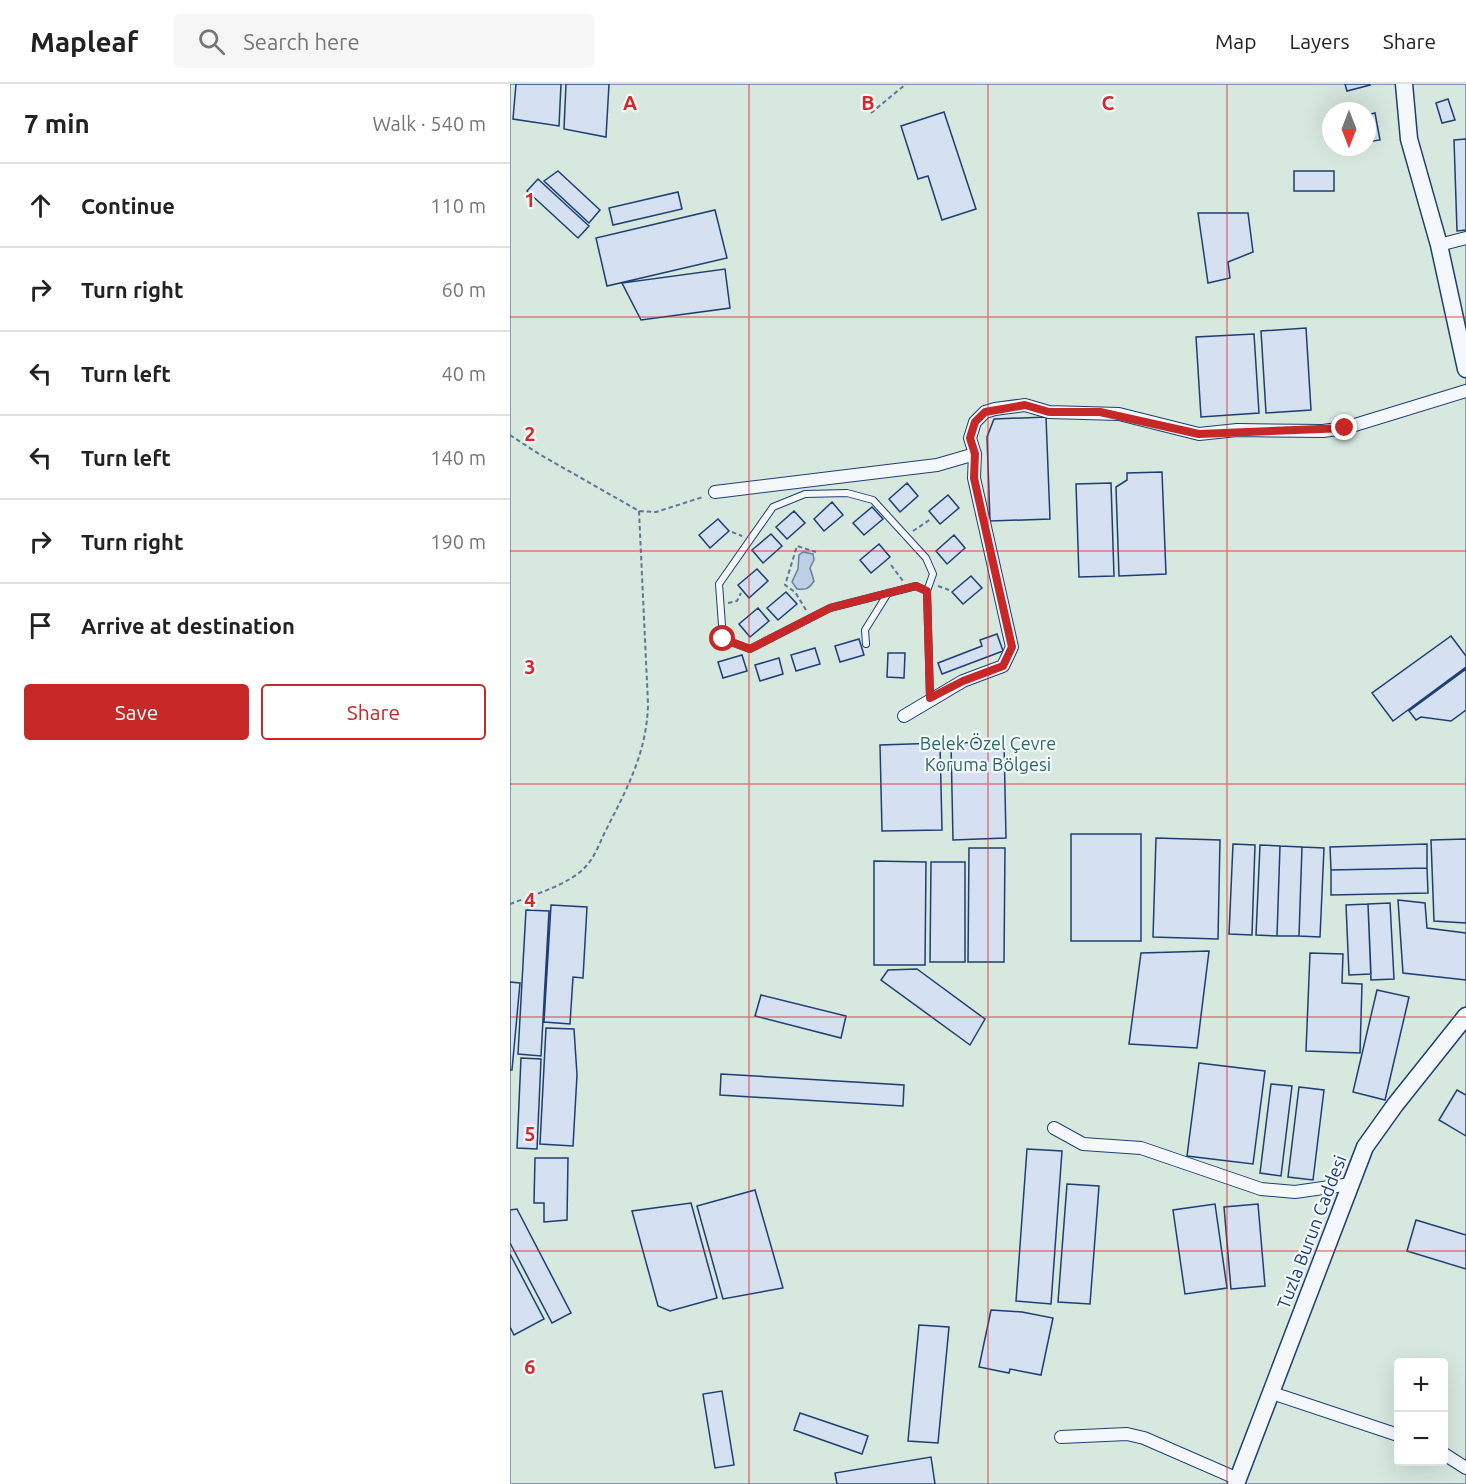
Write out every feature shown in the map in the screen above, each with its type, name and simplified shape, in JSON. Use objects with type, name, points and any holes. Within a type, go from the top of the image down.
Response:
[{"type":"main road","points":[[1404,84],[1409,139],[1439,245],[1466,369]]},
{"type":"main road","name":"Tuzla Burun Caddesi","points":[[1237,1482],[1365,1147],[1395,1105],[1466,1016]]},
{"type":"street","points":[[1439,245],[1466,238]]},
{"type":"street","points":[[904,716],[930,698],[963,681],[1003,666],[1012,647],[981,520],[974,478],[975,454],[970,438],[975,422],[985,412],[995,408],[1025,405],[1049,412],[1119,414],[1199,434],[1237,430],[1323,431],[1345,428],[1466,391]]},
{"type":"street","points":[[715,492],[937,465],[975,454]]},
{"type":"street","points":[[1054,1128],[1083,1144],[1141,1148],[1261,1189],[1294,1192],[1351,1184]]},
{"type":"street","points":[[1272,1393],[1394,1434]]},
{"type":"street","points":[[1061,1437],[1127,1434],[1144,1438],[1237,1482]]},
{"type":"street","points":[[1448,1457],[1466,1468]]},
{"type":"lane","points":[[927,591],[915,586],[830,608],[750,649],[723,639],[719,584],[773,507],[805,494],[847,493],[873,500],[926,558],[933,574],[927,591],[930,698]]},
{"type":"lane","points":[[866,644],[865,630],[888,593]]},
{"type":"path","points":[[872,113],[906,84]]},
{"type":"path","points":[[510,435],[639,511],[657,512],[715,492]]},
{"type":"path","points":[[510,904],[562,882],[587,865],[636,772],[647,730],[648,704],[639,511]]},
{"type":"path","points":[[907,536],[931,519]]},
{"type":"path","points":[[811,618],[795,592],[785,585],[797,546],[816,552]]},
{"type":"path","points":[[891,565],[908,588]]},
{"type":"path","points":[[721,605],[737,601],[741,593]]},
{"type":"green space","name":"Belek Özel Çevre Koruma Bölgesi","points":[[510,84],[1466,84],[1466,1484],[510,1484]]},
{"type":"water","points":[[803,552],[813,554],[814,560],[810,568],[814,581],[807,588],[797,589],[792,582],[798,569],[799,555]]},
{"type":"building","points":[[516,84],[561,84],[559,126],[513,119]]},
{"type":"building","points":[[566,84],[609,84],[606,137],[564,129]]},
{"type":"building","points":[[1345,84],[1369,84],[1370,85],[1347,91]]},
{"type":"building","points":[[1448,99],[1455,120],[1442,123],[1436,103]]},
{"type":"building","points":[[944,112],[976,209],[942,220],[928,176],[918,179],[901,126]]},
{"type":"building","points":[[1376,118],[1380,140],[1376,141]]},
{"type":"building","points":[[1466,139],[1466,230],[1457,231],[1454,140]]},
{"type":"building","points":[[558,171],[600,210],[589,223],[544,181]]},
{"type":"building","points":[[1294,171],[1334,171],[1334,191],[1294,191]]},
{"type":"building","points":[[538,179],[589,226],[578,238],[527,191]]},
{"type":"building","points":[[678,192],[682,209],[613,225],[609,208]]},
{"type":"building","points":[[715,210],[727,258],[607,286],[596,238]]},
{"type":"building","points":[[1198,213],[1248,213],[1253,252],[1228,262],[1230,278],[1208,283]]},
{"type":"building","points":[[725,269],[730,308],[641,320],[622,283]]},
{"type":"building","points":[[1306,328],[1311,410],[1266,413],[1261,331]]},
{"type":"building","points":[[1254,334],[1259,413],[1201,417],[1196,337]]},
{"type":"building","points":[[1046,417],[1050,519],[990,521],[987,437],[994,419]]},
{"type":"building","points":[[1162,472],[1166,574],[1119,576],[1116,487],[1127,480],[1127,473]]},
{"type":"building","points":[[907,483],[918,496],[900,512],[889,499]]},
{"type":"building","points":[[1111,483],[1114,576],[1079,577],[1076,484]]},
{"type":"building","points":[[948,495],[959,508],[940,524],[929,511]]},
{"type":"building","points":[[832,502],[843,515],[824,531],[814,519]]},
{"type":"building","points":[[872,507],[883,519],[864,535],[853,523]]},
{"type":"building","points":[[794,511],[805,523],[787,539],[776,527]]},
{"type":"building","points":[[718,519],[729,531],[710,548],[699,535]]},
{"type":"building","points":[[771,534],[782,546],[763,563],[752,550]]},
{"type":"building","points":[[954,535],[965,548],[947,564],[936,551]]},
{"type":"building","points":[[879,544],[890,557],[871,573],[860,560]]},
{"type":"building","points":[[757,569],[768,581],[749,598],[738,585]]},
{"type":"building","points":[[971,576],[982,588],[963,604],[952,592]]},
{"type":"building","points":[[786,592],[797,604],[778,620],[767,608]]},
{"type":"building","points":[[758,608],[769,621],[750,637],[739,624]]},
{"type":"building","points":[[997,634],[1003,651],[942,674],[938,663],[982,646],[980,640]]},
{"type":"building","points":[[1451,636],[1466,656],[1466,667],[1393,721],[1372,693]]},
{"type":"building","points":[[859,639],[864,655],[840,662],[835,646]]},
{"type":"building","points":[[815,648],[820,664],[796,671],[791,655]]},
{"type":"building","points":[[888,653],[905,653],[904,678],[887,677]]},
{"type":"building","points":[[742,655],[747,671],[723,678],[718,662]]},
{"type":"building","points":[[779,658],[783,674],[760,681],[755,665]]},
{"type":"building","points":[[1466,669],[1466,710],[1451,721],[1421,717],[1416,720],[1409,711]]},
{"type":"building","points":[[1004,742],[1006,838],[953,840],[951,743]]},
{"type":"building","points":[[940,743],[942,830],[882,831],[880,745]]},
{"type":"building","points":[[1071,834],[1141,834],[1141,941],[1071,941]]},
{"type":"building","points":[[1156,838],[1220,840],[1218,939],[1153,937]]},
{"type":"building","points":[[1466,839],[1466,923],[1434,921],[1431,840]]},
{"type":"building","points":[[1233,844],[1255,845],[1252,935],[1229,934]]},
{"type":"building","points":[[1427,844],[1427,868],[1331,870],[1330,847]]},
{"type":"building","points":[[1260,845],[1280,846],[1277,936],[1256,935]]},
{"type":"building","points":[[1280,846],[1302,847],[1299,936],[1277,936]]},
{"type":"building","points":[[1302,847],[1324,848],[1320,937],[1299,936]]},
{"type":"building","points":[[969,848],[1005,848],[1004,962],[968,962]]},
{"type":"building","points":[[874,861],[926,862],[925,965],[874,965]]},
{"type":"building","points":[[931,862],[965,862],[965,962],[930,962]]},
{"type":"building","points":[[1427,868],[1428,893],[1331,895],[1331,870]]},
{"type":"building","points":[[1398,900],[1425,903],[1427,928],[1466,933],[1466,980],[1403,973]]},
{"type":"building","points":[[1390,903],[1394,979],[1371,980],[1368,904]]},
{"type":"building","points":[[1368,904],[1371,974],[1349,975],[1346,905]]},
{"type":"building","points":[[551,905],[587,907],[583,978],[573,977],[570,1024],[544,1022]]},
{"type":"building","points":[[526,910],[549,911],[541,1056],[518,1054]]},
{"type":"building","points":[[1209,951],[1197,1048],[1129,1044],[1141,953]]},
{"type":"building","points":[[1310,953],[1343,954],[1342,983],[1362,984],[1360,1053],[1306,1051]]},
{"type":"building","points":[[917,969],[985,1019],[970,1045],[881,980],[888,970]]},
{"type":"building","points":[[510,982],[520,983],[512,1070],[510,1070]]},
{"type":"building","points":[[1377,990],[1409,997],[1385,1100],[1353,1092]]},
{"type":"building","points":[[761,995],[846,1016],[841,1038],[755,1016]]},
{"type":"building","points":[[546,1028],[574,1029],[577,1075],[573,1146],[540,1144]]},
{"type":"building","points":[[521,1058],[541,1059],[537,1149],[517,1148]]},
{"type":"building","points":[[1199,1063],[1265,1071],[1253,1164],[1187,1156]]},
{"type":"building","points":[[721,1074],[904,1085],[903,1106],[720,1095]]},
{"type":"building","points":[[1271,1084],[1292,1086],[1281,1176],[1260,1173]]},
{"type":"building","points":[[1299,1087],[1324,1090],[1313,1180],[1288,1177]]},
{"type":"building","points":[[1457,1090],[1466,1095],[1466,1136],[1439,1120]]},
{"type":"building","points":[[1027,1149],[1062,1151],[1051,1304],[1016,1301]]},
{"type":"building","points":[[535,1158],[568,1158],[567,1220],[544,1222],[544,1203],[534,1203]]},
{"type":"building","points":[[1067,1184],[1099,1186],[1090,1304],[1058,1302]]},
{"type":"building","points":[[755,1190],[783,1288],[723,1299],[697,1206]]},
{"type":"building","points":[[691,1203],[717,1298],[670,1311],[658,1306],[632,1211]]},
{"type":"building","points":[[1215,1204],[1227,1288],[1185,1294],[1173,1210]]},
{"type":"building","points":[[1258,1204],[1265,1286],[1231,1289],[1224,1207]]},
{"type":"building","points":[[517,1209],[571,1313],[552,1323],[510,1243],[510,1210]]},
{"type":"building","points":[[1416,1220],[1466,1235],[1466,1269],[1407,1251]]},
{"type":"building","points":[[510,1254],[544,1319],[514,1335],[510,1327]]},
{"type":"building","points":[[991,1310],[1022,1312],[1053,1318],[1041,1375],[1010,1369],[1009,1373],[979,1367]]},
{"type":"building","points":[[919,1325],[949,1327],[938,1443],[908,1441]]},
{"type":"building","points":[[722,1391],[734,1465],[715,1468],[703,1394]]},
{"type":"building","points":[[800,1413],[868,1436],[862,1454],[794,1430]]},
{"type":"building","points":[[931,1457],[935,1484],[837,1484],[835,1473]]},
{"type":"route","points":[[723,639],[750,649],[830,608],[915,586],[927,591],[930,698],[963,681],[1003,666],[1009,658],[1012,647],[981,520],[974,478],[975,454],[970,438],[975,422],[985,412],[995,408],[1025,405],[1049,412],[1119,414],[1199,434],[1237,430],[1323,431],[1345,428]]}]
